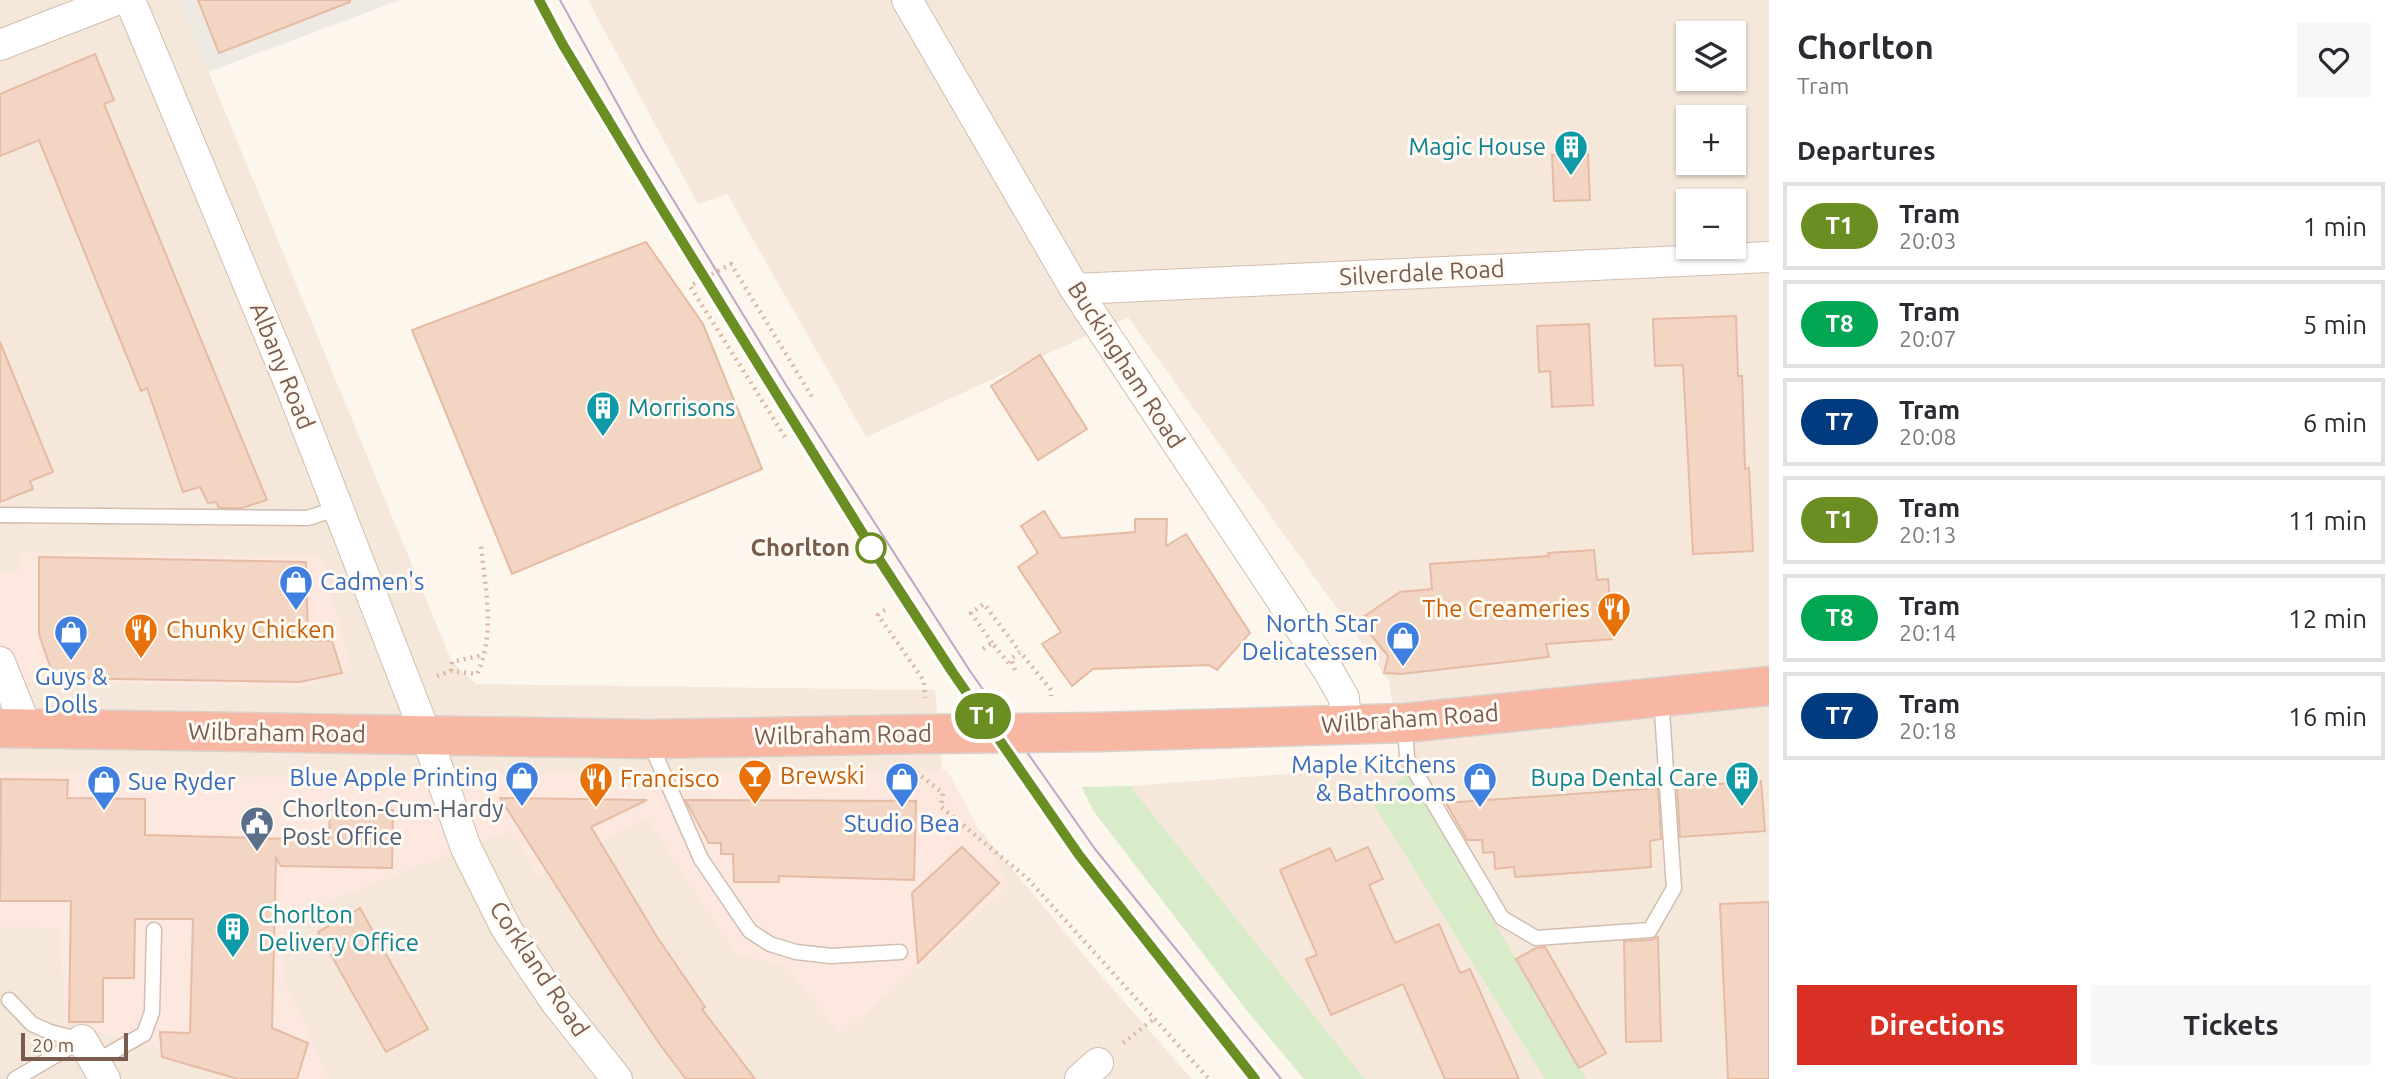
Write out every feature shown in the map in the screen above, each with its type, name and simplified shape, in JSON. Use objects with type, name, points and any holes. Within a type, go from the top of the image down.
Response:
[{"type":"highway","name":"Wilbraham Road","points":[[14,729],[648,739],[920,723],[1098,732],[1405,723],[1769,686]]},
{"type":"street","points":[[0,45],[116,0]]},
{"type":"street","name":"Albany Road","points":[[130,0],[291,387],[426,735]]},
{"type":"street","name":"Buckingham Road","points":[[907,0],[1075,289],[1328,670],[1344,698],[1346,725]]},
{"type":"street","name":"Silverdale Road","points":[[1075,289],[1769,257]]},
{"type":"street","points":[[0,662],[14,729]]},
{"type":"street","name":"Corkland Road","points":[[426,735],[466,848],[506,929],[555,1001],[617,1079]]},
{"type":"lane","points":[[0,515],[308,518],[338,508]]},
{"type":"lane","points":[[1405,723],[1407,758],[1502,918],[1536,938],[1650,930],[1674,888],[1661,697]]},
{"type":"lane","points":[[648,739],[701,859],[750,932],[771,944],[796,952],[831,956],[900,952]]},
{"type":"lane","points":[[15,1079],[94,1060],[144,1034],[152,1012],[155,930]]},
{"type":"lane","points":[[9,1000],[32,1024],[50,1032],[94,1060]]},
{"type":"path","points":[[785,437],[690,286],[731,264],[814,400]]},
{"type":"path","points":[[407,688],[452,671],[477,674],[489,632],[481,545]]},
{"type":"path","points":[[1020,652],[1011,659],[1015,670],[971,613],[984,604],[1051,690],[1051,701]]},
{"type":"path","points":[[885,610],[878,615],[924,681],[920,723],[911,761],[918,775],[943,793],[941,807],[1027,878],[1209,1079]]},
{"type":"path","points":[[983,649],[992,643]]},
{"type":"path","points":[[452,671],[452,662],[483,655]]},
{"type":"path","points":[[1089,1071],[1155,1018]]},
{"type":"shaded area","points":[[0,0],[179,0],[452,662],[476,684],[935,690],[944,787],[1098,972],[1192,1079],[0,1079]]},
{"type":"shaded area","points":[[179,0],[400,0],[208,72]]},
{"type":"shaded area","points":[[588,0],[1769,0],[1769,1079],[1365,1079],[1130,786],[1403,765],[1389,681],[1128,317],[866,437],[727,194],[698,204]]},
{"type":"shaded area","points":[[22,552],[322,558],[351,668],[308,686],[0,682],[0,571],[20,571]]},
{"type":"shaded area","points":[[947,770],[1009,886],[841,1035],[784,964],[737,956],[646,818],[539,876],[510,830],[284,919],[282,975],[329,1079],[273,1079],[64,1023],[61,928],[0,927],[0,772],[232,777]]},
{"type":"green space","points":[[1408,775],[1586,1079],[1545,1079],[1371,800]]},
{"type":"green space","points":[[1130,786],[1365,1079],[1304,1079],[1244,1007],[1092,809],[1082,787]]},
{"type":"building","points":[[198,0],[350,0],[350,2],[219,53]]},
{"type":"building","points":[[95,54],[114,100],[104,104],[267,500],[242,508],[219,508],[216,502],[208,503],[200,487],[183,492],[147,388],[141,391],[39,140],[0,156],[0,94]]},
{"type":"building","name":"Magic House","points":[[1588,154],[1590,200],[1554,201],[1552,155]]},
{"type":"building","name":"Morrisons","points":[[646,242],[703,324],[762,469],[512,574],[412,330]]},
{"type":"building","points":[[1736,316],[1738,376],[1742,376],[1745,469],[1749,468],[1753,551],[1693,554],[1683,365],[1655,366],[1653,319]]},
{"type":"building","points":[[1589,324],[1593,405],[1552,407],[1550,371],[1539,372],[1537,326]]},
{"type":"building","points":[[0,342],[53,472],[30,481],[33,489],[0,502]]},
{"type":"building","points":[[1040,355],[1087,429],[1038,460],[991,386]]},
{"type":"building","points":[[1044,511],[1061,538],[1135,532],[1135,519],[1167,519],[1166,546],[1186,534],[1250,633],[1217,670],[1209,665],[1093,669],[1072,686],[1042,644],[1061,632],[1018,567],[1038,553],[1021,526]]},
{"type":"building","points":[[1594,550],[1597,580],[1608,579],[1614,639],[1546,644],[1549,657],[1401,674],[1384,673],[1388,656],[1359,620],[1400,592],[1432,589],[1430,564],[1549,556],[1548,553]]},
{"type":"building","points":[[39,557],[306,562],[308,640],[332,641],[342,673],[300,682],[54,678],[39,634]]},
{"type":"building","points":[[1,779],[68,780],[67,798],[145,799],[145,835],[329,840],[330,809],[393,810],[392,868],[281,866],[276,858],[272,1028],[308,1043],[297,1079],[238,1079],[162,1057],[160,1032],[190,1033],[193,919],[135,919],[134,978],[103,978],[103,1022],[69,1022],[71,901],[0,901]]},
{"type":"building","points":[[1761,781],[1765,831],[1680,837],[1677,787]]},
{"type":"building","points":[[1658,788],[1661,839],[1650,841],[1651,867],[1616,870],[1515,877],[1514,867],[1495,869],[1494,852],[1483,853],[1482,840],[1467,840],[1446,803]]},
{"type":"building","points":[[500,798],[647,800],[591,827],[657,937],[705,1007],[702,1009],[755,1079],[686,1079],[610,970]]},
{"type":"building","points":[[685,800],[916,801],[914,880],[779,876],[779,882],[734,882],[733,854],[721,854],[721,843],[709,843]]},
{"type":"building","points":[[962,847],[999,883],[918,963],[912,893]]},
{"type":"building","points":[[1368,847],[1383,879],[1369,885],[1395,943],[1439,924],[1460,973],[1470,969],[1519,1079],[1445,1079],[1403,984],[1331,1015],[1306,959],[1317,955],[1280,870],[1330,848],[1336,861]]},
{"type":"building","points":[[1769,902],[1769,1079],[1728,1079],[1720,904]]},
{"type":"building","points":[[360,908],[428,1029],[386,1052],[318,932]]},
{"type":"building","points":[[1658,937],[1661,1041],[1626,1042],[1624,941],[1651,940]]},
{"type":"building","points":[[1545,947],[1606,1053],[1579,1068],[1516,959],[1536,948]]},
{"type":"tram line","points":[[539,0],[563,45],[659,204],[952,673],[1079,855],[1255,1079]]},
{"type":"tram line","name":"T1","points":[[539,0],[563,45],[659,204],[873,550],[953,673],[1079,855],[1255,1079]]},
{"type":"tram line","points":[[560,0],[644,152],[786,385],[970,671],[1095,849],[1281,1079]]},
{"type":"place","name":"Magic House","points":[[1571,177]]},
{"type":"place","name":"Morrisons","points":[[603,438]]},
{"type":"place","name":"Chorlton","points":[[871,548]]},
{"type":"place","name":"Cadmen's","points":[[296,612]]},
{"type":"place","name":"The Creameries","points":[[1614,639]]},
{"type":"place","name":"Chunky Chicken","points":[[141,660]]},
{"type":"place","name":"Guys & Dolls","points":[[71,662]]},
{"type":"place","name":"North Star Delicatessen","points":[[1403,668]]},
{"type":"place","name":"Brewski","points":[[755,806]]},
{"type":"place","name":"Blue Apple Printing","points":[[522,808]]},
{"type":"place","name":"Bupa Dental Care","points":[[1742,808]]},
{"type":"place","name":"Francisco","points":[[596,809]]},
{"type":"place","name":"Studio Bea","points":[[902,809]]},
{"type":"place","name":"Maple Kitchens & Bathrooms","points":[[1480,809]]},
{"type":"place","name":"Sue Ryder","points":[[104,812]]},
{"type":"place","name":"Chorlton-Cum-Hardy Post Office","points":[[257,853]]},
{"type":"place","name":"Chorlton Delivery Office","points":[[233,959]]}]
